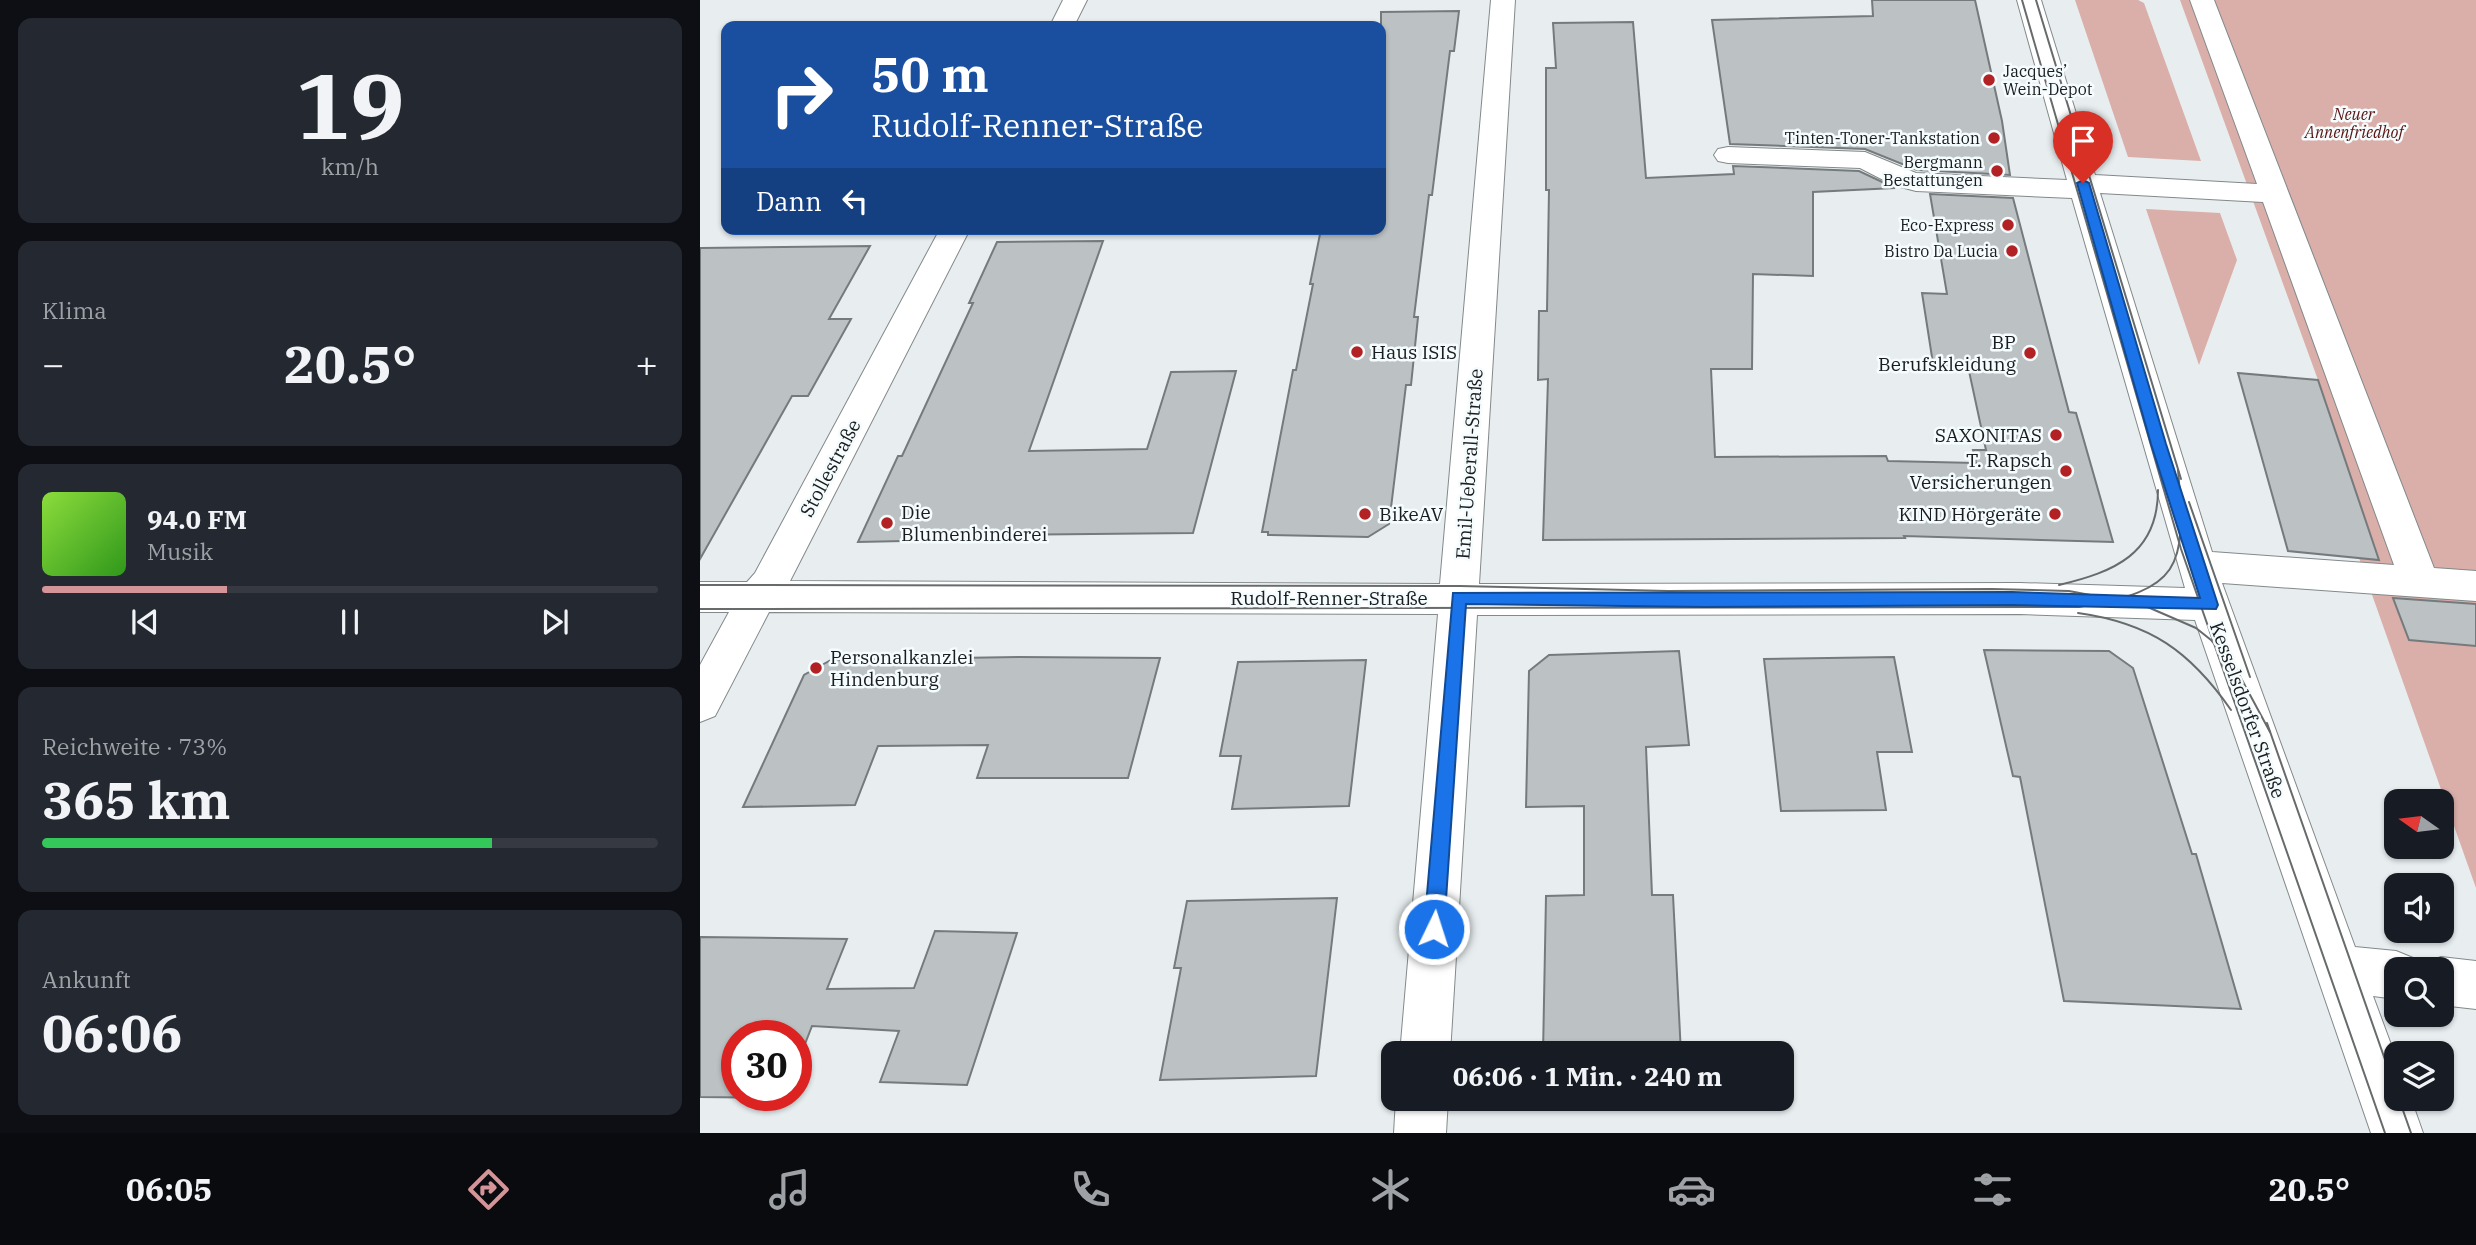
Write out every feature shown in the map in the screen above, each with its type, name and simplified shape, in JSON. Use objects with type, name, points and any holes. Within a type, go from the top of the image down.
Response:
[{"type":"street","points":[[1064,21],[1075,0]]},
{"type":"street","name":"Emil-Ueberall-Straße","points":[[1426,1041],[1503,0]]},
{"type":"street","name":"Kesselsdorfer Straße","points":[[2029,0],[2159,444],[2204,585],[2397,1133]]},
{"type":"street","points":[[2202,0],[2420,582]]},
{"type":"street","points":[[1728,155],[1865,160],[1903,179],[1916,182],[2274,194]]},
{"type":"street","name":"Stollestraße","points":[[700,704],[757,597],[769,584],[952,235]]},
{"type":"street","name":"Rudolf-Renner-Straße","points":[[700,597],[1459,597],[1705,601],[2012,598],[2204,585],[2420,582],[2476,586]]},
{"type":"street","points":[[2340,969],[2384,974]]},
{"type":"street","points":[[2454,982],[2476,985]]},
{"type":"street","points":[[1420,1133],[1421,1111]]},
{"type":"green space","points":[[2075,0],[2138,0],[2144,3],[2201,161],[2128,157]]},
{"type":"green space","name":"Neuer Annenfriedhof","points":[[2180,0],[2476,0],[2476,888],[2454,826],[2454,789],[2441,789],[2359,558],[2378,560],[2318,380]]},
{"type":"green space","points":[[2146,209],[2220,213],[2237,260],[2199,365]]},
{"type":"building","points":[[1872,0],[1975,0],[2002,121],[2010,175],[1917,170],[1865,149],[1730,144],[1712,20],[1873,16]]},
{"type":"building","points":[[1459,11],[1454,51],[1450,51],[1432,195],[1429,195],[1414,317],[1418,317],[1411,385],[1406,385],[1389,524],[1368,537],[1268,535],[1268,532],[1262,532],[1293,370],[1296,370],[1313,284],[1310,284],[1320,235],[1386,235],[1386,21],[1381,21],[1381,12]]},
{"type":"building","points":[[1633,22],[1646,178],[1734,174],[1733,166],[1859,171],[1895,188],[1813,192],[1813,276],[1753,274],[1752,369],[1711,369],[1715,457],[1886,456],[1888,461],[1976,463],[1973,450],[1986,450],[1969,371],[1934,370],[1922,293],[1947,294],[1930,194],[2013,198],[2069,412],[2076,413],[2113,542],[1904,536],[1905,538],[1543,540],[1548,379],[1538,380],[1539,311],[1547,311],[1549,190],[1546,190],[1546,68],[1556,68],[1553,23]]},
{"type":"building","points":[[1103,241],[1029,451],[1147,449],[1171,372],[1236,371],[1193,533],[999,535],[998,539],[858,542],[898,456],[902,456],[973,303],[969,303],[997,242]]},
{"type":"building","points":[[870,246],[829,319],[851,319],[808,396],[792,396],[700,559],[700,248]]},
{"type":"building","points":[[2238,373],[2318,380],[2379,560],[2288,551]]},
{"type":"building","points":[[2393,598],[2476,604],[2476,646],[2409,640]]},
{"type":"building","points":[[1984,650],[2109,651],[2133,668],[2192,854],[2196,854],[2241,1009],[2064,1001],[2020,777],[2013,776]]},
{"type":"building","points":[[1679,651],[1689,745],[1646,747],[1652,895],[1673,895],[1680,1041],[1543,1041],[1546,896],[1584,895],[1584,806],[1526,807],[1529,671],[1549,655]]},
{"type":"building","points":[[1894,657],[1912,752],[1877,752],[1886,810],[1781,811],[1764,659]]},
{"type":"building","points":[[1160,658],[1128,778],[977,778],[988,745],[878,746],[855,805],[743,807],[804,675],[831,660]]},
{"type":"building","points":[[1366,660],[1349,806],[1232,809],[1241,756],[1220,756],[1238,662]]},
{"type":"building","points":[[1337,898],[1316,1076],[1160,1080],[1181,968],[1174,968],[1187,901]]},
{"type":"building","points":[[935,931],[1017,933],[967,1085],[880,1082],[899,1031],[812,1026],[812,1020],[721,1020],[721,1097],[700,1097],[700,937],[847,939],[827,989],[914,988]]},
{"type":"tram line","points":[[2022,0],[2179,542]]},
{"type":"tram line","points":[[2036,0],[2181,479]]},
{"type":"tram line","points":[[2178,470],[2181,531],[2179,542]]},
{"type":"tram line","points":[[2059,585],[2098,574],[2129,557],[2141,545],[2150,530],[2156,512],[2158,490]]},
{"type":"tram line","points":[[2189,502],[2250,677]]},
{"type":"tram line","points":[[2114,600],[2157,582],[2170,569],[2179,542]]},
{"type":"tram line","points":[[2179,542],[2214,643]]},
{"type":"tram line","points":[[700,585],[1460,586],[1668,591],[1992,589],[2069,591],[2114,600]]},
{"type":"tram line","points":[[700,609],[2079,607],[2114,600]]},
{"type":"tram line","points":[[2114,600],[2143,605],[2196,628],[2214,643]]},
{"type":"tram line","points":[[2078,613],[2127,624],[2166,643],[2200,671],[2231,710]]},
{"type":"tram line","points":[[2214,643],[2235,667],[2270,732]]},
{"type":"tram line","points":[[2214,643],[2385,1133]]},
{"type":"tram line","points":[[2267,723],[2384,1057]]},
{"type":"tram line","points":[[2403,1111],[2411,1133]]},
{"type":"place","name":"Jacques’ Wein-Depot","points":[[1989,80]]},
{"type":"place","name":"Tinten-Toner-Tankstation","points":[[1994,138]]},
{"type":"place","name":"Bergmann Bestattungen","points":[[1997,171]]},
{"type":"place","name":"Eco-Express","points":[[2008,225]]},
{"type":"place","name":"Bistro Da Lucia","points":[[2012,251]]},
{"type":"place","name":"Haus ISIS","points":[[1357,352]]},
{"type":"place","name":"BP Berufskleidung","points":[[2030,353]]},
{"type":"place","name":"SAXONITAS","points":[[2056,435]]},
{"type":"place","name":"T. Rapsch Versicherungen","points":[[2066,471]]},
{"type":"place","name":"BikeAV","points":[[1365,514]]},
{"type":"place","name":"KIND Hörgeräte","points":[[2055,514]]},
{"type":"place","name":"Die Blumenbinderei","points":[[887,523]]},
{"type":"place","name":"Personalkanzlei Hindenburg","points":[[816,668]]},
{"type":"route","points":[[1434,929],[1459,597],[1705,601],[2012,598],[2210,605],[2159,444],[2083,183]]}]
